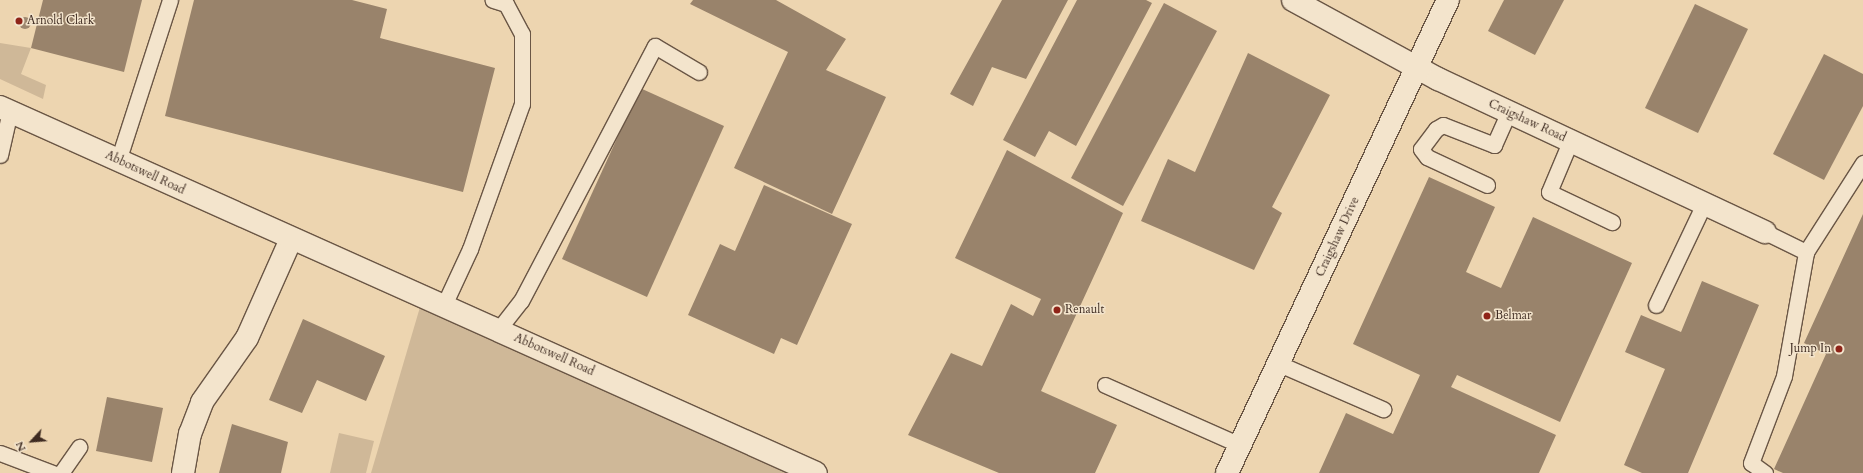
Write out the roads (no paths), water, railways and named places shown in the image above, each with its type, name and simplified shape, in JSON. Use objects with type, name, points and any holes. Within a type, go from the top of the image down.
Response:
[{"type":"street","name":"Craigshaw Road","points":[[1294,0],[1418,68],[1508,113],[1765,232]]},
{"type":"street","name":"Craigshaw Drive","points":[[1227,473],[1277,363],[1418,68],[1448,0]]},
{"type":"street","name":"Abbotswell Road","points":[[5,109],[291,240],[444,305],[816,473]]},
{"type":"street","points":[[182,473],[190,434],[202,402],[247,338],[291,240]]},
{"type":"lane","points":[[118,161],[170,0]]},
{"type":"lane","points":[[444,305],[470,249],[522,104],[522,34],[506,4],[494,0]]},
{"type":"lane","points":[[498,330],[521,301],[655,46],[699,72]]},
{"type":"lane","points":[[0,155],[5,109]]},
{"type":"lane","points":[[1487,185],[1427,157],[1421,148],[1436,129],[1443,125],[1494,145],[1508,113]]},
{"type":"lane","points":[[1570,142],[1549,192],[1612,222]]},
{"type":"lane","points":[[1765,473],[1751,463],[1784,376],[1806,252],[1863,163]]},
{"type":"lane","points":[[1656,305],[1704,204]]},
{"type":"lane","points":[[1765,232],[1806,252]]},
{"type":"lane","points":[[1277,363],[1383,409]]},
{"type":"lane","points":[[1105,385],[1240,445]]},
{"type":"lane","points":[[61,473],[79,447]]},
{"type":"lane","points":[[0,453],[53,473]]},
{"type":"place","name":"Arnold Clark","points":[[19,21]]},
{"type":"place","name":"Renault","points":[[1057,310]]},
{"type":"place","name":"Belmar","points":[[1487,316]]},
{"type":"place","name":"Jump In","points":[[1839,349]]}]
